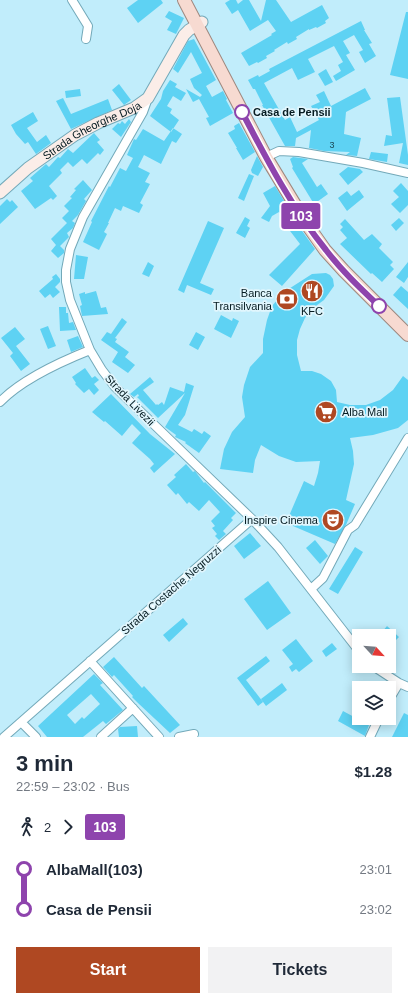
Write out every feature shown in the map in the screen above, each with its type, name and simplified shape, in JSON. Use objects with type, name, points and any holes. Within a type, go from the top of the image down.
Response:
[{"type":"main road","points":[[184,0],[199,23],[296,208],[325,250],[408,335]]},
{"type":"main road","points":[[191,0],[199,23]]},
{"type":"main road","points":[[270,156],[301,203],[343,260],[408,323]]},
{"type":"street","points":[[72,0],[88,26],[86,39]]},
{"type":"street","name":"Strada Gheorghe Doja","points":[[0,193],[28,168],[75,135],[98,123],[134,108],[148,98],[184,36],[189,30],[199,23]]},
{"type":"street","name":"Strada Livezii","points":[[148,98],[143,112],[83,217],[67,258],[66,282],[70,300],[90,350],[102,370],[125,398],[252,518],[278,547],[352,642]]},
{"type":"street","points":[[270,156],[279,151],[299,152],[363,162],[408,173]]},
{"type":"street","points":[[0,402],[18,386],[71,357],[90,350]]},
{"type":"street","points":[[311,589],[323,578],[348,530],[355,525],[408,438]]},
{"type":"street","name":"Strada Costache Negruzzi","points":[[4,737],[252,518]]},
{"type":"street","points":[[90,661],[159,737]]},
{"type":"street","points":[[383,673],[399,684],[408,687]]},
{"type":"street","points":[[396,689],[399,684]]},
{"type":"street","points":[[101,737],[133,708]]},
{"type":"street","points":[[21,722],[36,737]]},
{"type":"street","points":[[370,737],[376,725]]},
{"type":"street","points":[[179,737],[194,734]]},
{"type":"building","points":[[138,0],[161,0],[163,3],[138,23],[127,8]]},
{"type":"building","points":[[230,0],[236,0],[238,4],[243,0],[249,0],[261,21],[266,0],[276,0],[291,22],[322,5],[329,18],[325,21],[326,23],[317,28],[309,29],[296,37],[297,39],[288,44],[287,42],[274,50],[275,51],[266,56],[267,58],[249,66],[241,53],[272,35],[271,34],[276,31],[268,20],[250,31],[238,10],[232,14],[225,3]]},
{"type":"building","points":[[169,11],[184,18],[176,34],[167,30],[172,21],[165,17]]},
{"type":"building","points":[[406,12],[408,12],[408,79],[390,75]]},
{"type":"building","points":[[361,21],[364,30],[372,43],[369,44],[376,56],[365,63],[359,52],[363,50],[354,35],[343,41],[350,53],[346,55],[355,70],[336,81],[333,76],[341,71],[338,65],[343,62],[334,46],[308,59],[315,72],[298,80],[292,68],[264,83],[285,120],[290,117],[297,132],[319,120],[311,106],[320,102],[316,95],[324,91],[331,106],[365,88],[371,99],[346,112],[344,134],[361,138],[357,156],[346,155],[350,152],[324,151],[309,148],[311,130],[296,138],[295,146],[285,146],[262,105],[255,89],[253,89],[248,80],[258,75],[259,77],[270,71],[269,69]]},
{"type":"building","points":[[194,39],[216,80],[206,86],[212,97],[223,91],[233,113],[210,126],[206,118],[209,117],[199,99],[193,102],[186,89],[200,97],[202,95],[194,88],[190,79],[202,73],[191,52],[178,73],[173,69],[188,41]]},
{"type":"building","points":[[326,69],[333,82],[325,86],[318,74]]},
{"type":"building","points":[[170,80],[177,84],[175,87],[186,93],[181,101],[173,96],[167,106],[172,109],[170,113],[179,120],[171,132],[150,116],[161,99],[163,91]]},
{"type":"building","points":[[119,84],[131,100],[124,105],[112,90]]},
{"type":"building","points":[[80,89],[81,96],[66,98],[65,91]]},
{"type":"building","points":[[400,97],[408,165],[399,163],[403,143],[384,146],[386,135],[392,136],[387,98]]},
{"type":"building","points":[[63,98],[71,114],[108,99],[112,110],[71,129],[56,101]]},
{"type":"building","points":[[33,112],[38,121],[27,128],[37,142],[46,135],[51,143],[36,154],[28,142],[25,144],[16,134],[11,125]]},
{"type":"building","points":[[129,119],[131,122],[121,137],[112,129],[122,121],[125,124]]},
{"type":"building","points":[[239,123],[255,152],[243,160],[228,133],[235,129],[234,126]]},
{"type":"building","points":[[173,128],[182,134],[176,143],[172,141],[161,164],[144,155],[138,167],[150,173],[145,182],[150,184],[140,203],[143,205],[139,213],[123,206],[121,211],[115,208],[104,232],[107,234],[99,250],[83,242],[92,222],[91,221],[109,186],[110,187],[120,168],[126,171],[133,158],[127,155],[134,139],[136,140],[143,129],[164,141]]},
{"type":"building","points":[[94,133],[100,140],[97,142],[104,150],[100,155],[98,153],[87,164],[82,159],[73,167],[68,162],[60,170],[62,173],[49,186],[57,196],[53,200],[51,198],[35,209],[21,191],[33,181],[30,178],[46,164],[49,167],[68,149],[73,153]]},
{"type":"building","points":[[371,152],[388,154],[387,162],[369,159]]},
{"type":"building","points":[[257,156],[263,167],[258,176],[252,173],[251,170]]},
{"type":"building","points":[[293,157],[308,159],[302,163],[317,187],[321,184],[328,194],[314,204],[292,168],[290,159]]},
{"type":"building","points":[[348,167],[360,169],[363,172],[348,185],[339,174]]},
{"type":"building","points":[[249,174],[254,176],[244,201],[238,198]]},
{"type":"building","points":[[83,180],[92,190],[84,199],[86,201],[78,215],[72,221],[75,223],[73,228],[67,233],[69,237],[60,246],[64,250],[64,253],[58,258],[51,251],[56,245],[51,239],[67,223],[62,218],[69,211],[64,206],[72,198],[70,197],[76,190],[74,189]]},
{"type":"building","points":[[401,183],[408,191],[408,205],[400,213],[391,204],[399,197],[393,191]]},
{"type":"building","points":[[275,186],[289,209],[282,215],[279,212],[272,216],[269,222],[261,218],[270,206],[263,193]]},
{"type":"building","points":[[359,190],[364,197],[347,211],[338,198],[347,191],[351,196]]},
{"type":"building","points":[[7,199],[10,202],[12,200],[18,207],[0,224],[0,206]]},
{"type":"building","points":[[245,217],[250,220],[247,226],[250,228],[245,238],[236,233]]},
{"type":"building","points":[[399,218],[404,223],[396,231],[391,225]]},
{"type":"building","points":[[345,219],[364,240],[372,234],[382,244],[379,248],[393,262],[390,265],[394,269],[382,282],[372,273],[371,274],[340,244],[347,238],[340,230],[343,227],[340,224]]},
{"type":"building","points":[[208,221],[224,228],[200,283],[214,289],[211,295],[187,285],[184,293],[178,290]]},
{"type":"building","points":[[295,221],[315,249],[282,286],[269,275],[300,244],[287,227]]},
{"type":"building","points":[[76,255],[88,257],[84,279],[74,279]]},
{"type":"building","points":[[148,262],[154,266],[149,277],[142,274]]},
{"type":"building","points":[[408,262],[408,277],[404,283],[396,277]]},
{"type":"building","name":"Alba Mall","points":[[326,273],[333,279],[334,286],[324,300],[313,308],[305,318],[297,340],[297,355],[301,371],[312,371],[321,374],[331,381],[336,390],[337,402],[350,405],[366,405],[380,400],[393,390],[403,376],[408,380],[408,420],[398,428],[373,435],[350,438],[354,464],[346,500],[355,504],[346,525],[335,544],[286,523],[304,481],[314,486],[320,461],[296,462],[279,456],[261,445],[255,460],[253,473],[220,469],[224,449],[232,432],[245,417],[242,397],[244,385],[250,367],[263,353],[263,339],[272,306],[284,292],[312,274]]},
{"type":"building","points":[[56,274],[60,279],[60,282],[55,287],[60,292],[53,298],[50,294],[45,298],[39,291],[53,279],[52,277]]},
{"type":"building","points":[[401,286],[408,292],[408,309],[393,295]]},
{"type":"building","points":[[96,291],[101,308],[106,307],[108,314],[82,316],[80,306],[82,305],[79,294]]},
{"type":"building","points":[[59,307],[66,307],[69,323],[73,322],[76,330],[60,331]]},
{"type":"building","points":[[221,315],[232,321],[233,318],[239,321],[231,338],[214,329]]},
{"type":"building","points":[[122,318],[127,322],[115,338],[117,339],[115,342],[129,352],[125,357],[135,365],[128,373],[112,362],[118,352],[101,340],[107,332],[111,334]]},
{"type":"building","points":[[48,326],[56,346],[48,349],[40,329]]},
{"type":"building","points":[[15,327],[25,339],[16,346],[30,364],[21,371],[10,356],[13,353],[1,338]]},
{"type":"building","points":[[196,332],[205,337],[198,350],[189,345]]},
{"type":"building","points":[[78,336],[83,347],[71,352],[67,340]]},
{"type":"building","points":[[85,368],[92,378],[95,376],[99,380],[94,384],[99,390],[94,395],[89,389],[84,393],[75,384],[76,383],[72,377]]},
{"type":"building","points":[[150,377],[154,382],[143,390],[156,405],[162,402],[164,405],[170,387],[184,392],[186,383],[194,386],[185,415],[178,425],[192,432],[194,429],[202,434],[204,431],[211,436],[199,453],[185,443],[186,442],[175,437],[176,435],[165,427],[185,393],[158,418],[137,397],[139,396],[138,394],[134,397],[130,394]]},
{"type":"building","points":[[111,394],[150,434],[175,454],[154,473],[150,468],[154,464],[132,443],[141,433],[132,424],[122,436],[92,412]]},
{"type":"building","points":[[186,464],[193,472],[195,471],[204,483],[205,482],[236,513],[231,518],[233,520],[223,531],[226,534],[219,540],[215,536],[217,534],[212,528],[215,526],[211,521],[220,512],[209,500],[199,511],[189,502],[187,504],[178,493],[176,495],[167,485],[176,477],[174,475]]},
{"type":"building","points":[[250,533],[261,546],[244,559],[234,546]]},
{"type":"building","points":[[315,540],[328,556],[320,564],[306,548]]},
{"type":"building","points":[[355,547],[363,552],[338,594],[329,589]]},
{"type":"building","points":[[268,581],[291,613],[267,630],[244,599]]},
{"type":"building","points":[[183,618],[188,624],[169,642],[163,635]]},
{"type":"building","points":[[296,639],[313,661],[299,672],[296,669],[292,672],[289,667],[293,664],[282,650]]},
{"type":"building","points":[[332,643],[337,649],[326,657],[322,651]]},
{"type":"building","points":[[266,656],[270,661],[246,680],[263,702],[258,706],[237,678]]},
{"type":"building","points":[[114,657],[142,688],[144,686],[180,725],[170,733],[132,697],[133,696],[114,675],[112,677],[103,667]]},
{"type":"building","points":[[94,674],[103,683],[100,685],[123,710],[106,724],[103,721],[83,737],[47,737],[38,726]],"holes":[[[91,694],[100,704],[84,719],[82,717],[75,724],[67,715]]]},
{"type":"building","points":[[282,683],[287,690],[266,706],[261,699]]},
{"type":"building","points":[[343,711],[352,716],[352,725],[369,725],[365,736],[338,721]]},
{"type":"building","points":[[404,713],[408,715],[408,737],[392,737]]},
{"type":"building","points":[[137,726],[138,737],[119,737],[118,729],[120,727]]},
{"type":"bus line","name":"103","points":[[242,112],[266,158],[296,208],[325,250],[379,306]]},
{"type":"place","name":"Casa de Pensii","points":[[242,112]]},
{"type":"place","name":"KFC","points":[[312,291]]},
{"type":"place","name":"Banca Transilvania","points":[[287,299]]},
{"type":"place","name":"Alba Mall","points":[[326,412]]},
{"type":"place","name":"Inspire Cinema","points":[[333,520]]}]
